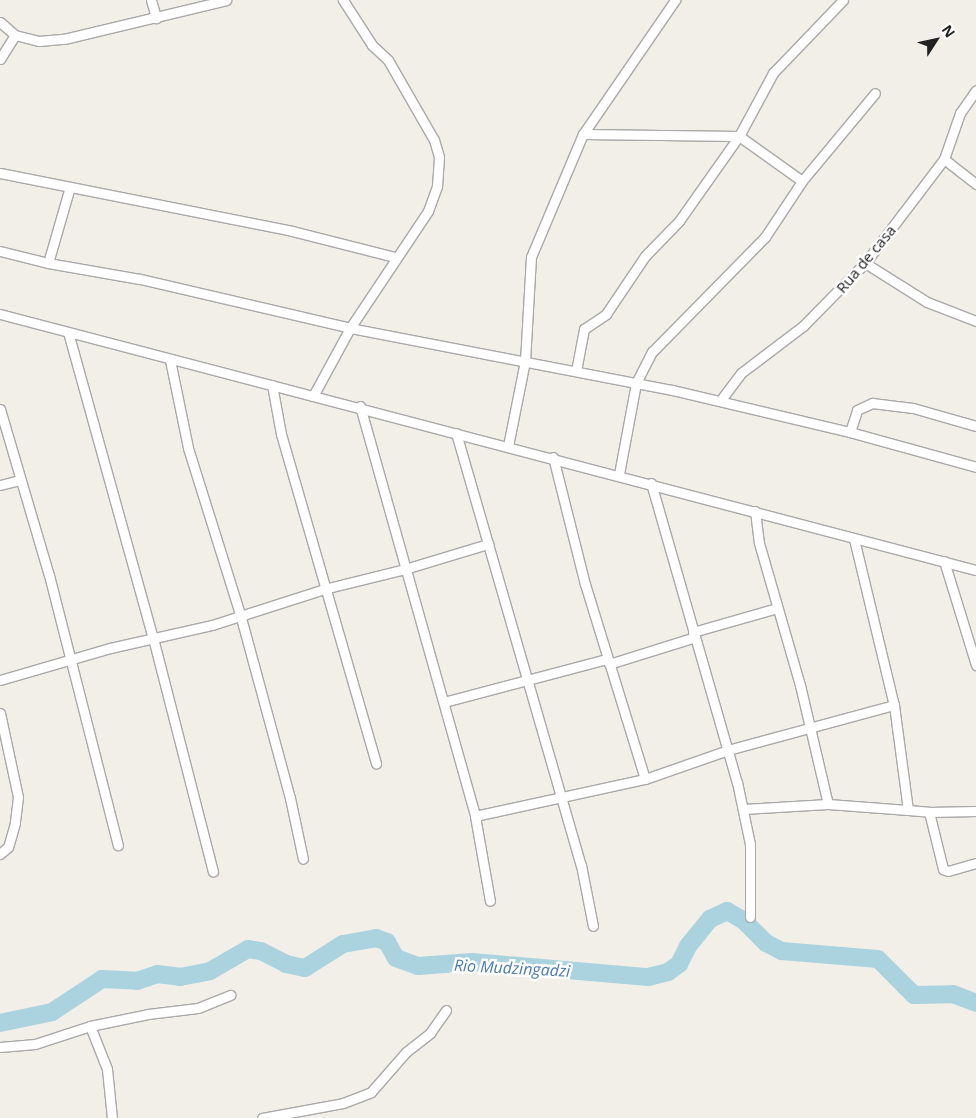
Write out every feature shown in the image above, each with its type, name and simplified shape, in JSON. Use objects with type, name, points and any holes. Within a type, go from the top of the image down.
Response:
[{"type":"street","points":[[151,0],[156,18]]},
{"type":"street","points":[[0,22],[16,35],[39,41],[64,39],[226,0]]},
{"type":"street","points":[[313,396],[350,328],[433,202],[437,186],[438,148],[396,73],[372,45],[344,0]]},
{"type":"street","points":[[508,446],[525,361],[531,257],[583,134],[675,0]]},
{"type":"street","points":[[576,371],[584,329],[614,303],[645,256],[679,221],[738,136],[773,73],[843,0]]},
{"type":"street","points":[[0,59],[16,35]]},
{"type":"street","name":"Rua de casa","points":[[720,400],[741,373],[803,326],[865,263],[944,159],[960,113],[976,90]]},
{"type":"street","points":[[620,474],[636,383],[652,352],[765,237],[802,182],[875,94]]},
{"type":"street","points":[[583,134],[738,136],[802,182]]},
{"type":"street","points":[[944,159],[976,184]]},
{"type":"street","points":[[0,173],[292,231],[395,257]]},
{"type":"street","points":[[48,263],[70,187]]},
{"type":"street","points":[[0,251],[48,263],[140,279],[350,328],[720,400],[850,432],[976,467]]},
{"type":"street","points":[[865,263],[928,302],[976,321]]},
{"type":"street","points":[[0,314],[170,360],[360,406],[620,474],[651,484],[976,570]]},
{"type":"street","points":[[68,332],[153,638],[213,871]]},
{"type":"street","points":[[170,360],[188,448],[240,614],[290,798],[303,859]]},
{"type":"street","points":[[272,385],[281,434],[324,589],[376,764]]},
{"type":"street","points":[[850,432],[857,410],[872,403],[913,408],[976,426]]},
{"type":"street","points":[[360,406],[475,816],[490,902]]},
{"type":"street","points":[[0,409],[70,661],[118,845]]},
{"type":"street","points":[[456,432],[581,865],[593,926]]},
{"type":"street","points":[[553,457],[567,523],[645,779]]},
{"type":"street","points":[[0,485],[20,480]]},
{"type":"street","points":[[651,484],[728,750],[743,809],[750,844],[750,917]]},
{"type":"street","points":[[756,511],[759,543],[810,727],[828,804]]},
{"type":"street","points":[[854,538],[894,705],[908,810]]},
{"type":"street","points":[[0,680],[153,638],[212,625],[240,614],[324,589],[405,570],[488,544]]},
{"type":"street","points":[[944,561],[976,665]]},
{"type":"street","points":[[444,702],[608,661],[777,608]]},
{"type":"street","points":[[475,816],[645,779],[728,750],[894,705]]},
{"type":"street","points":[[0,712],[18,797],[15,823],[8,847],[0,854]]},
{"type":"street","points":[[743,809],[828,804],[929,812],[976,811]]},
{"type":"street","points":[[929,812],[944,869],[948,871],[976,863]]},
{"type":"street","points":[[0,1047],[35,1044],[90,1026],[148,1014],[198,1008],[232,995]]},
{"type":"street","points":[[262,1118],[282,1117],[343,1103],[371,1092],[406,1052],[430,1033],[446,1010]]},
{"type":"street","points":[[90,1026],[106,1069],[112,1118]]},
{"type":"waterway","name":"Rio Mudzingadzi","points":[[0,1023],[52,1012],[102,979],[137,981],[157,974],[180,977],[210,971],[248,949],[261,951],[286,964],[305,968],[343,944],[376,938],[387,942],[396,958],[418,966],[472,962],[648,977],[668,972],[679,964],[688,946],[710,919],[727,911],[744,921],[766,943],[782,951],[878,959],[914,995],[953,994],[976,1003]]}]
